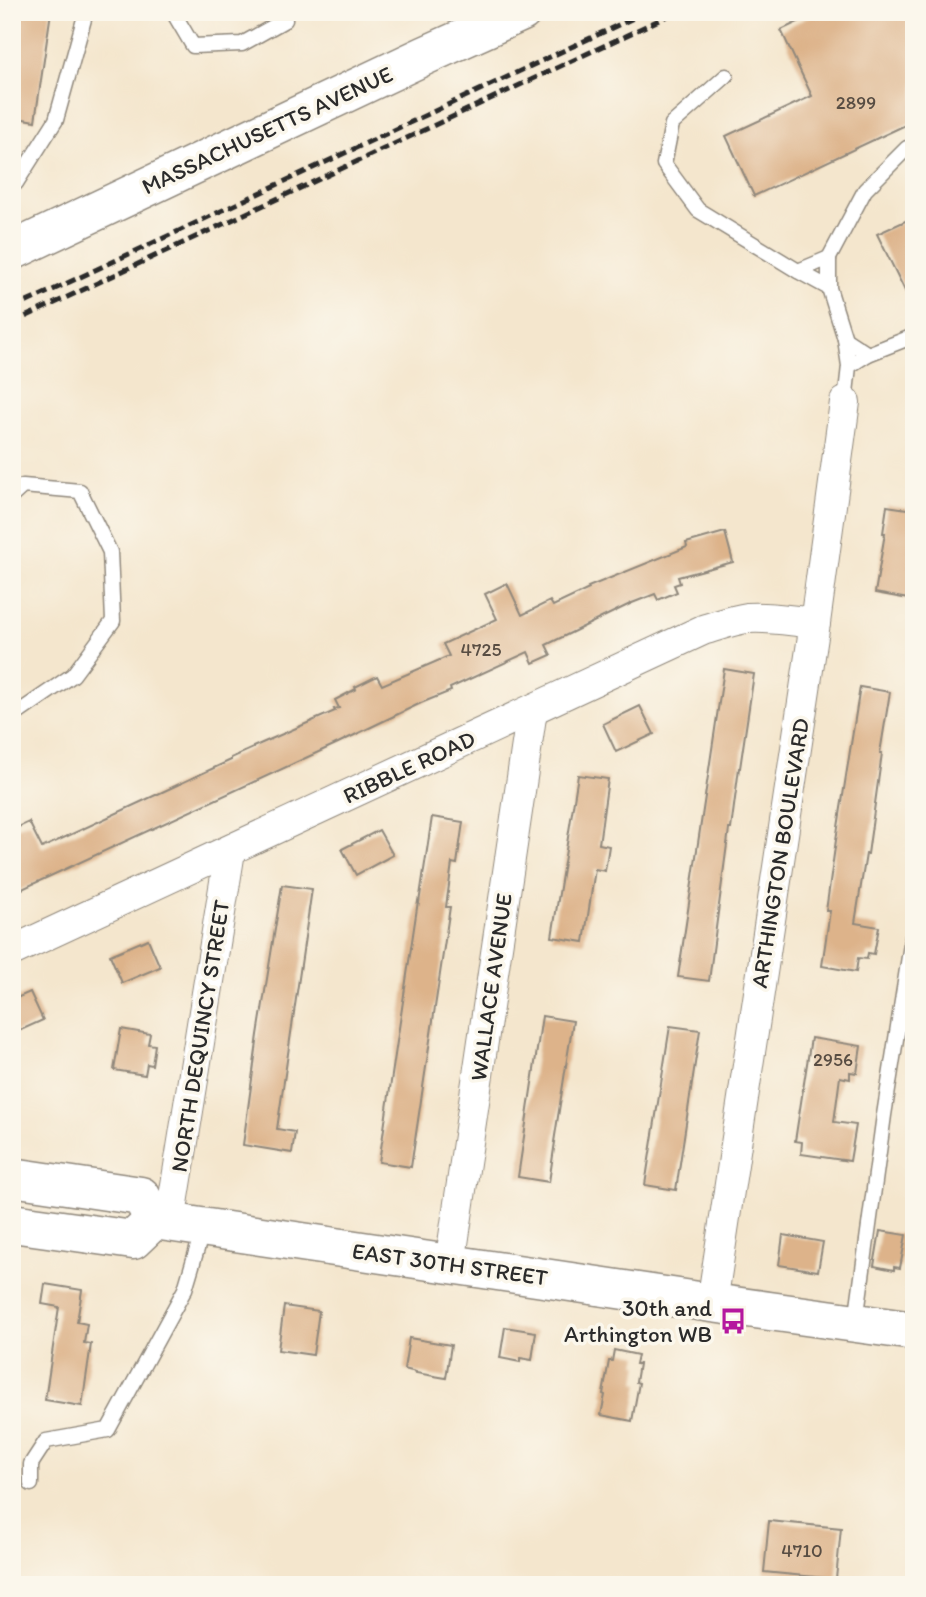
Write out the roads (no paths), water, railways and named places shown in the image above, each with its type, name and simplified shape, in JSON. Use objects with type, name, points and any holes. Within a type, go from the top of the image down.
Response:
[{"type":"main road","name":"MASSACHUSETTS AVENUE","points":[[14,245],[522,12]]},
{"type":"main road","points":[[12,1177],[141,1196],[176,1223]]},
{"type":"main road","points":[[12,1223],[132,1240],[176,1223]]},
{"type":"main road","name":"EAST 30TH STREET","points":[[176,1223],[914,1331]]},
{"type":"street","name":"ARTHINGTON BOULEVARD","points":[[712,1303],[815,623],[845,402]]},
{"type":"street","name":"RIBBLE ROAD","points":[[12,951],[703,630],[743,619],[767,617],[815,623]]},
{"type":"street","name":"WALLACE AVENUE","points":[[450,1264],[532,710]]},
{"type":"street","name":"NORTH DEQUINCY STREET","points":[[176,1223],[230,850]]},
{"type":"lane","points":[[12,185],[16,183],[56,120],[86,12]]},
{"type":"lane","points":[[173,12],[193,46],[242,44],[285,20]]},
{"type":"lane","points":[[726,76],[672,124],[664,164],[698,210],[829,288]]},
{"type":"lane","points":[[845,402],[849,366],[845,339],[829,288],[829,258],[865,190],[907,148]]},
{"type":"lane","points":[[797,271],[829,258]]},
{"type":"lane","points":[[849,366],[868,354],[914,336]]},
{"type":"lane","points":[[845,339],[868,354]]},
{"type":"lane","points":[[12,496],[23,486],[80,491],[110,552],[113,621],[74,675],[12,717]]},
{"type":"lane","points":[[855,1323],[914,925]]},
{"type":"lane","points":[[31,1484],[31,1464],[46,1441],[108,1430],[185,1289],[176,1223]]},
{"type":"railway","points":[[12,309],[646,12]]},
{"type":"railway","points":[[12,323],[676,12]]},
{"type":"place","name":"30th and Arthington WB","points":[[733,1321]]}]
